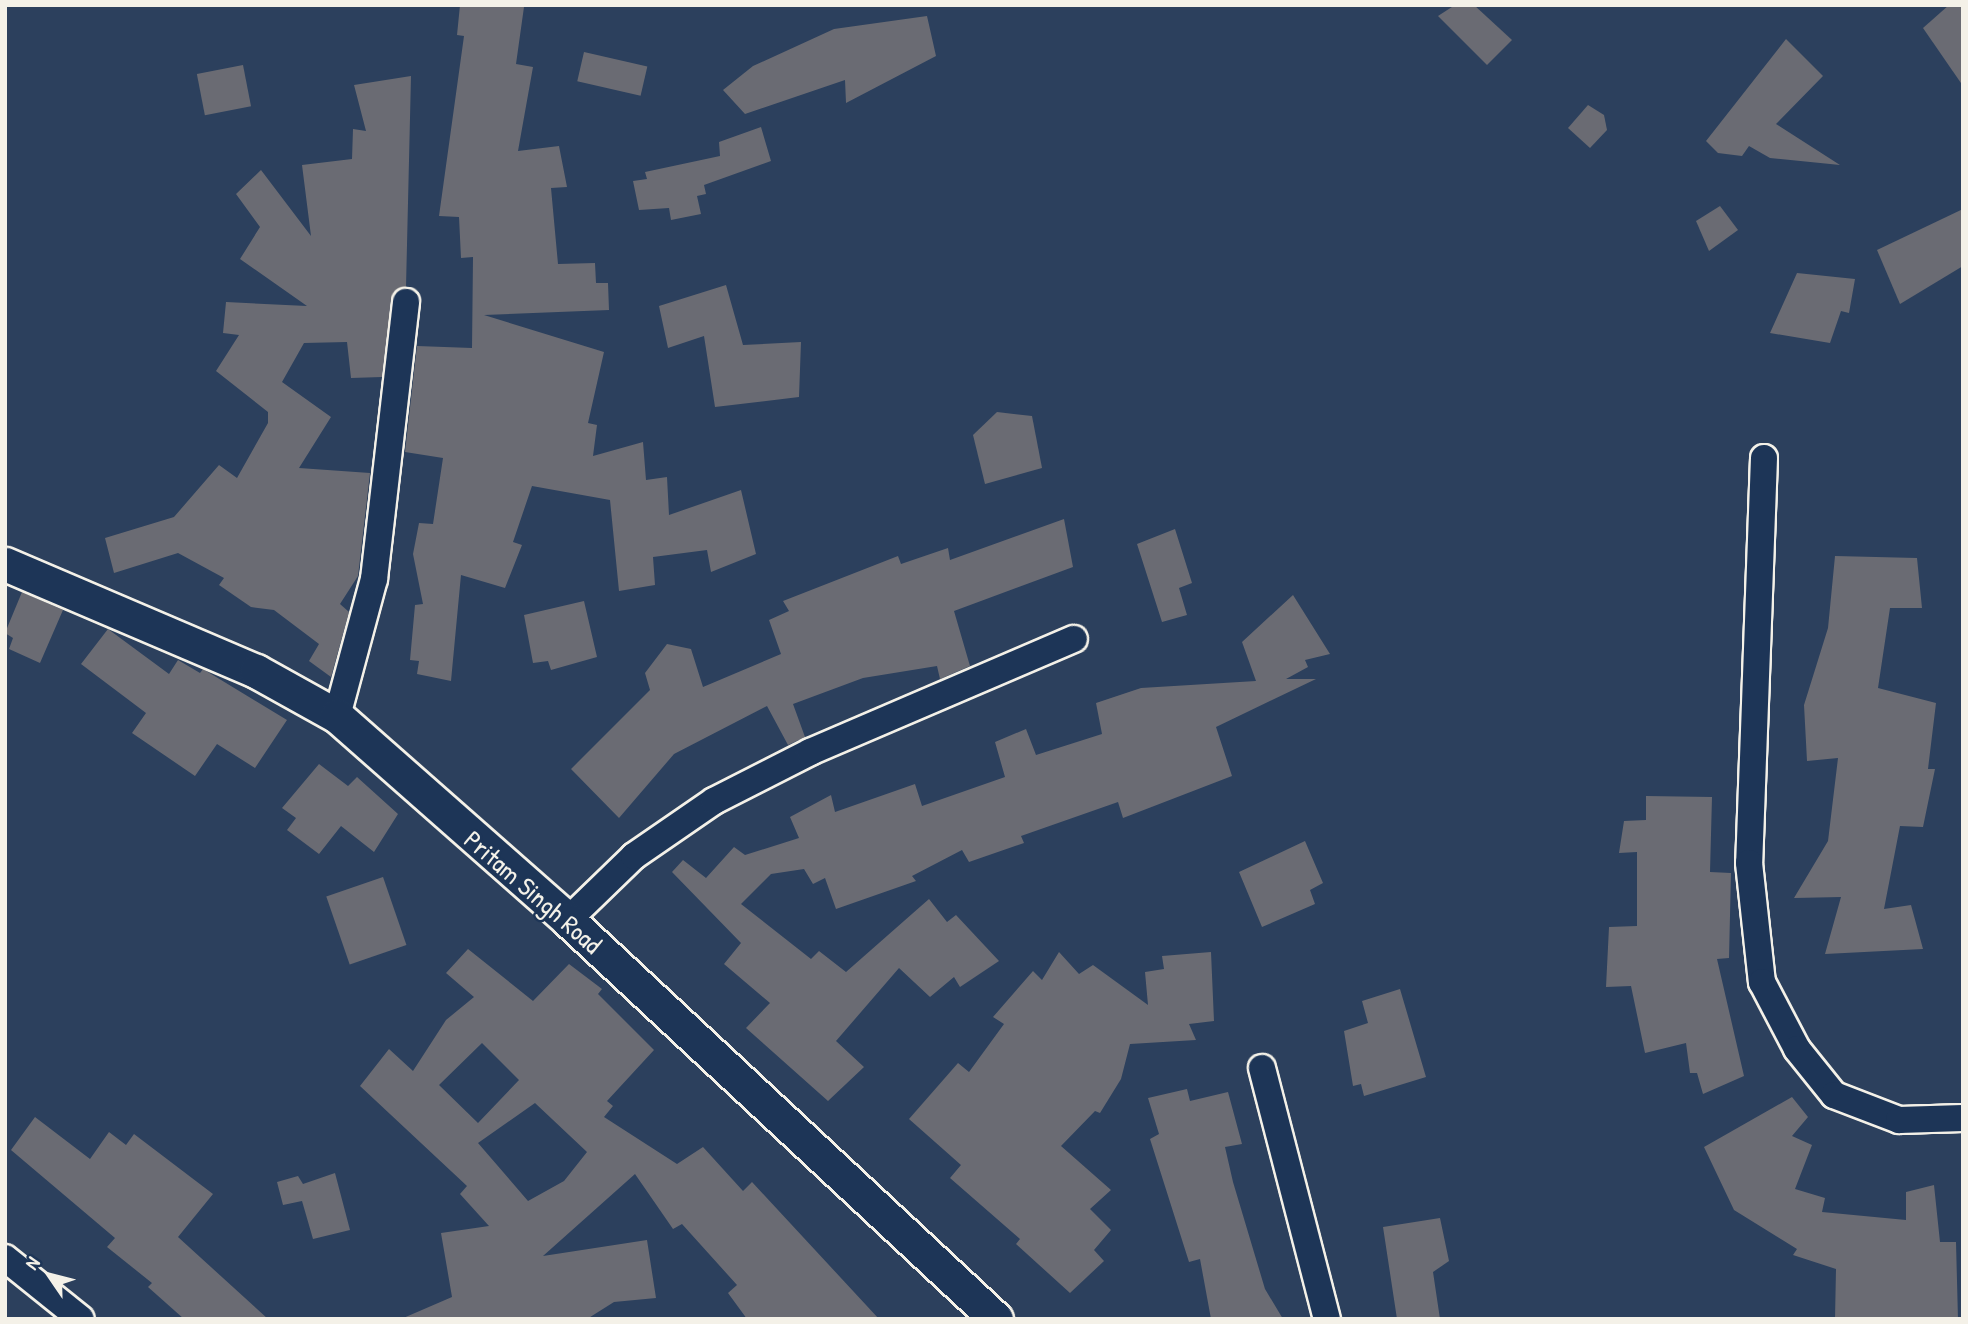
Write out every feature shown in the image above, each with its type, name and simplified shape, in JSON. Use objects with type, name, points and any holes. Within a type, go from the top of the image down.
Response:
[{"type":"street","points":[[337,716],[374,579],[406,302]]},
{"type":"street","points":[[1764,458],[1749,863],[1762,982],[1797,1049],[1834,1095],[1899,1120],[1963,1118]]},
{"type":"street","name":"Pritam Singh Road","points":[[5,564],[256,671],[337,716],[568,920],[996,1319]]},
{"type":"street","points":[[568,920],[634,856],[713,801],[810,752],[1074,639]]},
{"type":"street","points":[[1262,1068],[1327,1319]]},
{"type":"street","points":[[5,1258],[81,1319]]},
{"type":"building","points":[[460,5],[524,7],[516,64],[533,67],[518,151],[559,146],[567,187],[551,188],[558,264],[595,263],[596,283],[608,283],[609,310],[484,315],[604,352],[588,423],[597,425],[593,456],[643,442],[646,480],[667,477],[669,515],[741,490],[756,554],[711,572],[707,550],[653,557],[655,585],[619,591],[610,500],[532,486],[513,542],[522,545],[505,588],[461,575],[451,681],[417,674],[419,661],[410,660],[415,605],[423,604],[413,554],[419,523],[433,524],[443,458],[405,452],[417,346],[472,348],[473,257],[461,258],[459,217],[439,216],[464,36],[457,35]]},
{"type":"building","points":[[1455,5],[1474,5],[1512,40],[1487,65],[1438,16]]},
{"type":"building","points":[[1949,5],[1963,5],[1963,86],[1923,28]]},
{"type":"building","points":[[927,16],[936,56],[846,103],[845,80],[745,114],[723,90],[753,66],[834,29]]},
{"type":"building","points":[[1786,39],[1823,76],[1776,124],[1840,165],[1770,158],[1749,146],[1742,156],[1718,153],[1706,141]]},
{"type":"building","points":[[584,52],[647,67],[641,96],[577,81]]},
{"type":"building","points":[[243,65],[251,106],[205,115],[197,74]]},
{"type":"building","points":[[411,76],[406,287],[391,300],[382,377],[351,378],[347,342],[304,343],[282,382],[331,417],[299,468],[370,473],[358,576],[340,604],[349,612],[331,677],[309,661],[319,644],[274,610],[251,607],[219,585],[224,578],[178,553],[114,573],[105,538],[174,517],[219,465],[237,478],[268,423],[268,412],[216,371],[239,335],[223,333],[226,302],[307,306],[240,259],[260,227],[236,194],[261,170],[311,236],[302,165],[352,159],[353,129],[366,131],[354,85]]},
{"type":"building","points":[[1588,105],[1604,115],[1607,130],[1590,148],[1568,128]]},
{"type":"building","points":[[761,127],[771,161],[704,185],[706,194],[697,196],[701,214],[671,220],[669,208],[639,210],[633,181],[647,179],[645,172],[720,156],[719,142]]},
{"type":"building","points":[[1720,206],[1738,230],[1709,251],[1696,221]]},
{"type":"building","points":[[1963,209],[1963,266],[1900,304],[1877,250]]},
{"type":"building","points":[[1797,273],[1855,279],[1849,313],[1841,311],[1830,343],[1770,333]]},
{"type":"building","points":[[726,285],[743,345],[801,342],[799,397],[715,407],[704,336],[668,348],[659,306]]},
{"type":"building","points":[[997,412],[1032,416],[1042,468],[985,484],[973,435]]},
{"type":"building","points":[[1064,519],[1073,567],[954,611],[970,666],[940,679],[937,666],[863,678],[793,704],[805,737],[788,745],[767,706],[674,754],[619,818],[571,769],[650,690],[645,673],[667,644],[691,649],[703,687],[781,654],[769,620],[789,611],[783,601],[898,556],[901,564],[948,548],[950,560]]},
{"type":"building","points":[[1175,529],[1192,583],[1179,588],[1187,615],[1162,622],[1137,544]]},
{"type":"building","points":[[1835,556],[1917,558],[1922,608],[1890,608],[1878,688],[1936,703],[1928,769],[1935,769],[1923,827],[1900,826],[1884,909],[1911,905],[1923,949],[1825,954],[1841,897],[1794,898],[1828,841],[1838,758],[1807,761],[1804,705],[1828,628]]},
{"type":"building","points":[[22,592],[63,610],[40,663],[9,649],[13,638],[5,633]]},
{"type":"building","points":[[1293,595],[1330,654],[1305,660],[1308,667],[1286,679],[1316,679],[1216,727],[1232,776],[1123,818],[1118,802],[1021,836],[1024,843],[969,862],[962,850],[912,876],[916,881],[836,909],[825,878],[813,884],[804,869],[771,874],[741,904],[811,959],[819,951],[846,972],[929,899],[947,922],[956,915],[999,961],[960,987],[954,977],[930,997],[899,968],[836,1041],[864,1067],[828,1101],[746,1028],[770,1003],[724,964],[741,943],[672,872],[683,860],[706,878],[734,847],[745,855],[799,838],[790,817],[831,795],[835,812],[915,784],[922,806],[1005,777],[995,742],[1026,729],[1036,755],[1102,734],[1096,703],[1141,688],[1256,681],[1242,642]]},
{"type":"building","points":[[584,601],[597,657],[551,670],[548,661],[533,663],[524,615]]},
{"type":"building","points":[[108,629],[169,674],[178,660],[200,673],[203,669],[287,720],[255,768],[217,744],[195,776],[132,733],[146,713],[81,664]]},
{"type":"building","points":[[319,764],[348,786],[357,777],[398,814],[374,852],[341,826],[319,854],[287,830],[296,818],[282,808]]},
{"type":"building","points":[[1646,796],[1712,797],[1710,872],[1731,873],[1729,958],[1717,959],[1744,1076],[1703,1094],[1697,1073],[1690,1073],[1686,1043],[1645,1053],[1631,986],[1606,987],[1609,927],[1637,926],[1637,852],[1619,853],[1624,821],[1646,820]]},
{"type":"building","points":[[1305,841],[1323,883],[1310,890],[1315,904],[1262,927],[1239,872]]},
{"type":"building","points":[[383,877],[406,945],[350,965],[326,897]]},
{"type":"building","points":[[468,949],[533,1001],[569,964],[602,989],[598,994],[654,1050],[607,1101],[613,1106],[604,1117],[677,1164],[703,1147],[743,1191],[752,1182],[879,1319],[747,1319],[728,1293],[737,1285],[682,1224],[673,1229],[635,1174],[543,1256],[647,1240],[656,1298],[614,1302],[587,1319],[401,1319],[452,1297],[441,1233],[489,1226],[460,1194],[467,1186],[360,1086],[389,1049],[413,1071],[446,1020],[474,997],[446,973]],"holes":[[[482,1043],[519,1080],[478,1123],[439,1085]],[[535,1103],[587,1152],[564,1181],[528,1201],[478,1143]]]},
{"type":"building","points":[[1059,952],[1079,974],[1093,965],[1148,1005],[1145,972],[1164,969],[1162,956],[1211,952],[1214,1021],[1189,1024],[1196,1040],[1130,1044],[1121,1079],[1100,1113],[1095,1111],[1061,1146],[1111,1190],[1090,1209],[1111,1230],[1094,1250],[1104,1261],[1070,1293],[1016,1244],[1020,1239],[950,1178],[961,1165],[909,1119],[958,1063],[969,1072],[1004,1024],[993,1017],[1033,971],[1042,980]]},
{"type":"building","points":[[1400,989],[1426,1077],[1364,1096],[1361,1084],[1353,1086],[1344,1031],[1368,1023],[1362,1001]]},
{"type":"building","points":[[1187,1089],[1190,1101],[1228,1092],[1242,1144],[1225,1147],[1233,1182],[1265,1289],[1283,1319],[1211,1319],[1200,1259],[1189,1262],[1150,1139],[1159,1134],[1148,1098]]},
{"type":"building","points":[[1792,1097],[1808,1117],[1792,1136],[1812,1145],[1795,1189],[1825,1198],[1822,1212],[1906,1220],[1906,1192],[1934,1185],[1940,1242],[1956,1242],[1958,1319],[1835,1319],[1836,1269],[1793,1255],[1797,1249],[1734,1210],[1704,1147]]},
{"type":"building","points":[[35,1117],[90,1159],[109,1132],[126,1145],[134,1134],[213,1194],[178,1237],[268,1319],[184,1319],[148,1287],[152,1283],[107,1247],[115,1238],[11,1150]]},
{"type":"building","points":[[335,1173],[350,1230],[313,1239],[302,1201],[283,1205],[277,1182],[298,1176],[303,1184]]},
{"type":"building","points":[[1440,1218],[1449,1261],[1433,1272],[1440,1319],[1397,1319],[1383,1227]]}]
